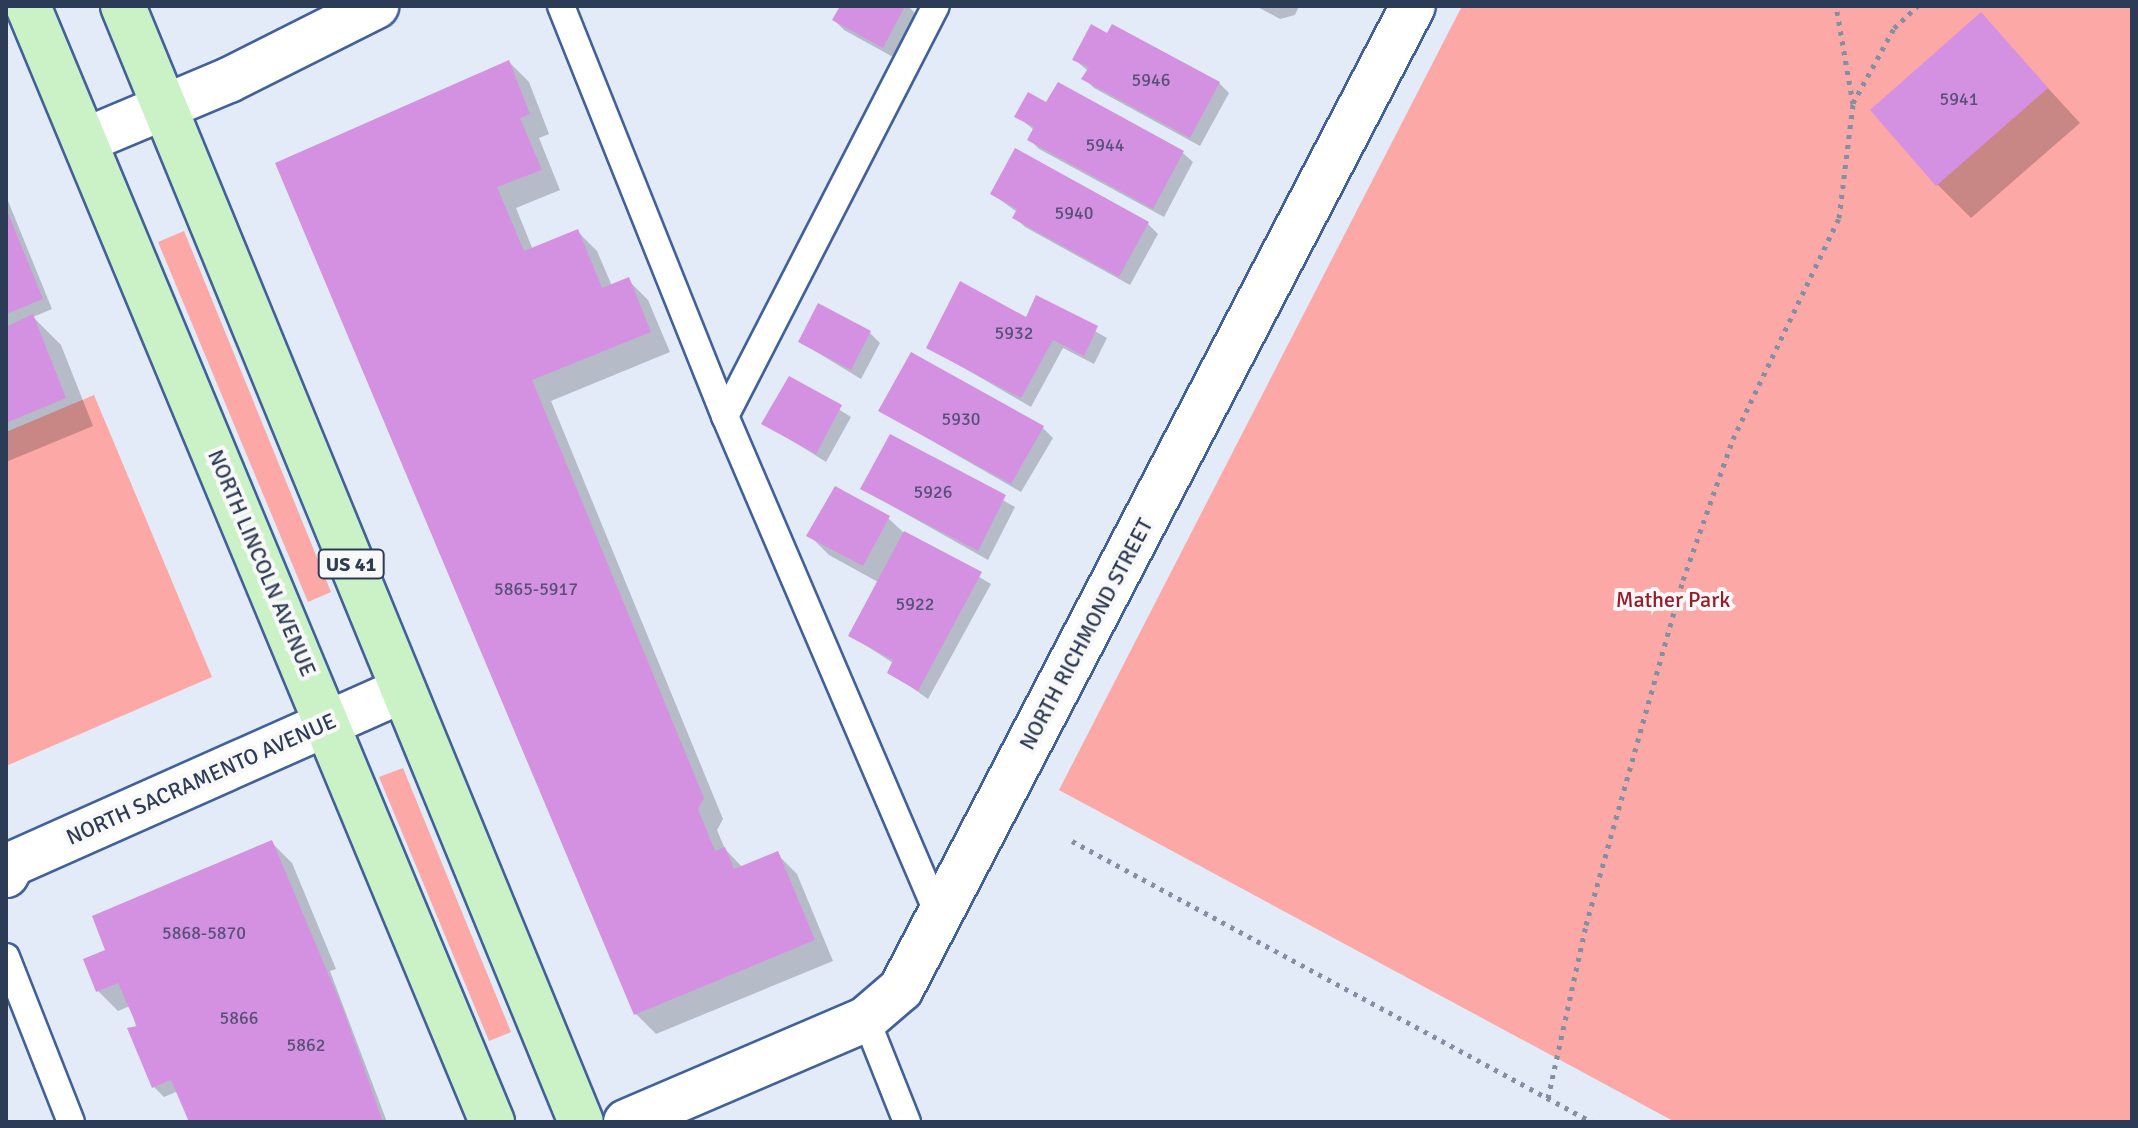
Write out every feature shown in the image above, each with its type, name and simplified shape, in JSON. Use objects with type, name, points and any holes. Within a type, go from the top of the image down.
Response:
[{"type":"main road","name":"NORTH LINCOLN AVENUE","points":[[28,6],[330,721],[492,1122]]},
{"type":"main road","name":"US 41","points":[[123,6],[581,1122]]},
{"type":"street","points":[[86,140],[376,6]]},
{"type":"street","name":"NORTH RICHMOND STREET","points":[[626,1122],[866,1019],[901,989],[1413,6]]},
{"type":"street","name":"NORTH SACRAMENTO AVENUE","points":[[6,875],[12,864],[402,690]]},
{"type":"lane","points":[[561,6],[725,416],[939,916]]},
{"type":"lane","points":[[725,416],[936,6]]},
{"type":"lane","points":[[6,957],[71,1122]]},
{"type":"lane","points":[[866,1019],[907,1122]]},
{"type":"path","points":[[1548,1098],[1586,925],[1683,580],[1733,439],[1839,218],[1853,104],[1836,6]]},
{"type":"path","points":[[1853,104],[1886,41],[1918,6]]},
{"type":"path","points":[[1072,841],[1592,1122]]},
{"type":"green space","name":"Mather Park","points":[[1462,6],[2132,6],[2132,1122],[1675,1122],[1059,790]]},
{"type":"green space","points":[[184,231],[331,592],[308,602],[158,242]]},
{"type":"green space","points":[[94,395],[212,677],[6,766],[6,432]]},
{"type":"green space","points":[[403,768],[511,1032],[489,1041],[379,777]]},
{"type":"building","points":[[840,6],[905,6],[883,48],[832,20]]},
{"type":"building","points":[[1981,12],[2048,88],[1936,186],[1870,110]]},
{"type":"building","points":[[1091,24],[1107,33],[1112,24],[1220,82],[1190,138],[1081,79],[1089,67],[1072,60]]},
{"type":"building","points":[[509,60],[530,114],[520,118],[542,170],[497,187],[524,251],[578,229],[602,288],[629,277],[651,332],[532,380],[704,798],[698,809],[715,851],[725,847],[734,869],[778,851],[815,940],[634,1015],[275,163]]},
{"type":"building","points":[[1058,82],[1184,151],[1153,209],[1027,140],[1034,127],[1014,117],[1028,92],[1046,102]]},
{"type":"building","points":[[1015,148],[1149,222],[1119,277],[1012,218],[1017,209],[990,194]]},
{"type":"building","points":[[6,208],[43,299],[6,314]]},
{"type":"building","points":[[960,281],[1026,317],[1036,295],[1098,326],[1084,356],[1053,340],[1021,398],[926,348]]},
{"type":"building","points":[[818,303],[871,331],[851,370],[798,342]]},
{"type":"building","points":[[33,314],[66,398],[6,423],[6,327]]},
{"type":"building","points":[[911,352],[1044,426],[1011,484],[878,411]]},
{"type":"building","points":[[789,376],[842,405],[816,454],[761,424]]},
{"type":"building","points":[[890,434],[1006,495],[978,551],[860,489]]},
{"type":"building","points":[[835,486],[890,516],[863,566],[806,536]]},
{"type":"building","points":[[904,531],[982,572],[918,691],[887,673],[893,660],[848,636]]},
{"type":"building","points":[[272,840],[343,1009],[383,1122],[189,1122],[171,1080],[152,1088],[127,1028],[137,1026],[118,983],[96,992],[83,959],[105,950],[92,916]]}]
